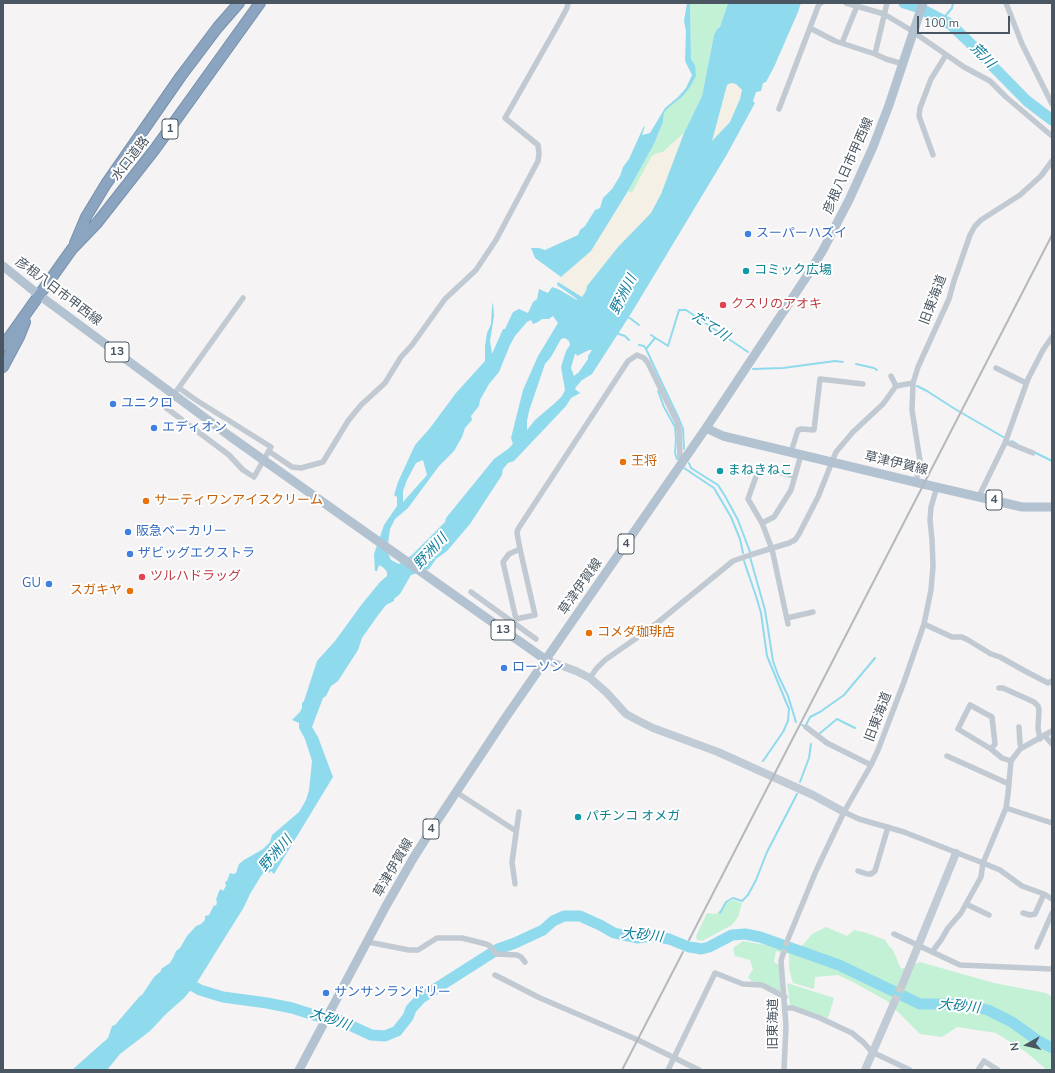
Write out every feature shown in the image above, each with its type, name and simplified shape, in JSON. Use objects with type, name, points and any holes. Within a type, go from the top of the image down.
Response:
[{"type":"highway","name":"水口道路","points":[[72,249],[86,217],[106,184],[181,76],[218,27],[239,3]]},
{"type":"highway","name":"水口道路","points":[[39,295],[72,249],[97,223],[155,149],[260,3]]},
{"type":"highway","name":"1","points":[[3,346],[39,295]]},
{"type":"highway","points":[[3,367],[19,337],[28,310]]},
{"type":"main road","name":"彦根八日市甲西線","points":[[706,428],[805,280],[823,250],[849,200],[873,147],[904,64],[923,4]]},
{"type":"main road","name":"彦根八日市甲西線","points":[[3,266],[39,295],[176,391],[232,437],[546,660]]},
{"type":"main road","name":"草津伊賀線","points":[[300,1070],[414,857],[456,792],[706,428],[723,436],[1022,507],[1052,507]]},
{"type":"street","points":[[270,452],[292,467],[301,468],[322,462],[348,421],[361,405],[385,383],[401,357],[412,345],[445,299],[476,270],[492,246],[538,161],[539,154],[538,145],[505,118],[559,23],[568,3]]},
{"type":"street","points":[[779,108],[819,4],[821,3]]},
{"type":"street","points":[[846,3],[884,12],[946,55],[990,81],[1006,97],[1052,136]]},
{"type":"street","points":[[875,54],[887,3]]},
{"type":"street","points":[[1006,3],[1022,44],[1052,104]]},
{"type":"street","points":[[842,43],[857,6]]},
{"type":"street","points":[[810,28],[835,41],[904,64]]},
{"type":"street","points":[[933,155],[919,116],[920,108],[931,79],[946,55]]},
{"type":"street","name":"旧東海道","points":[[916,482],[920,461],[912,410],[913,383],[918,367],[949,299],[970,235],[980,220],[1020,195],[1041,176],[1052,161]]},
{"type":"street","points":[[176,391],[196,400],[271,447],[270,452],[254,476],[243,470],[230,455],[165,407],[176,391],[244,298]]},
{"type":"street","points":[[979,496],[1006,442],[1026,384],[1043,350],[1052,337]]},
{"type":"street","points":[[506,632],[514,621],[535,615],[520,549],[518,529],[628,361],[637,355],[644,358],[648,363],[677,422],[679,430],[680,457],[682,463]]},
{"type":"street","points":[[996,368],[1026,384]]},
{"type":"street","points":[[891,376],[896,386]]},
{"type":"street","points":[[791,452],[798,430],[814,430],[820,379],[863,384]]},
{"type":"street","points":[[590,678],[596,669],[606,660],[651,628],[733,561],[750,554],[790,543],[795,540],[800,534],[818,497],[836,452],[853,432],[883,404],[896,386],[913,383]]},
{"type":"street","points":[[1006,442],[1033,453]]},
{"type":"street","points":[[762,523],[774,517],[792,490],[801,455]]},
{"type":"street","points":[[795,476],[759,468],[748,499],[762,523],[772,549],[788,621],[813,612]]},
{"type":"street","name":"旧東海道","points":[[788,939],[816,871],[844,812],[872,765],[891,718],[924,624],[931,590],[933,566],[930,520],[931,507],[936,487]]},
{"type":"street","points":[[514,621],[503,562],[509,554],[520,549]]},
{"type":"street","points":[[471,592],[514,621],[536,639]]},
{"type":"street","points":[[924,624],[952,637],[962,637],[991,654],[1048,683],[1052,681]]},
{"type":"street","points":[[546,660],[590,678],[607,693],[626,714],[653,728],[718,752],[813,795],[859,819],[888,827],[984,863],[1000,870],[1022,886],[1044,894],[1052,899]]},
{"type":"street","points":[[999,688],[1003,688],[1034,702],[1038,706],[1038,728],[1043,737],[1052,744]]},
{"type":"street","points":[[991,749],[995,744],[992,717],[970,705],[958,729],[991,749],[1002,758],[1011,761]]},
{"type":"street","points":[[806,727],[827,743],[872,765]]},
{"type":"street","points":[[1019,727],[1020,744],[1022,748]]},
{"type":"street","points":[[932,952],[948,928],[961,913],[980,877],[1006,808],[1011,761],[1022,748],[1052,731]]},
{"type":"street","points":[[947,756],[1009,784]]},
{"type":"street","points":[[456,792],[516,831]]},
{"type":"street","points":[[1006,808],[1052,823]]},
{"type":"street","points":[[515,884],[512,862],[519,812]]},
{"type":"street","points":[[858,871],[871,874],[875,871],[888,827]]},
{"type":"street","points":[[903,983],[956,853]]},
{"type":"street","points":[[1023,913],[1030,916],[1034,914],[1044,894]]},
{"type":"street","points":[[966,904],[989,915]]},
{"type":"street","points":[[1037,947],[1052,913]]},
{"type":"street","points":[[894,934],[960,964],[1052,969]]},
{"type":"street","points":[[368,942],[409,950],[418,950],[437,938],[462,938],[486,944],[490,946],[495,953],[517,955],[525,962]]},
{"type":"street","name":"旧東海道","points":[[783,954],[781,961],[786,1008],[784,1070]]},
{"type":"street","points":[[668,1070],[715,973],[743,984],[762,985],[785,997]]},
{"type":"street","points":[[495,975],[540,998],[638,1040],[699,1070]]},
{"type":"street","points":[[865,1070],[894,1003]]},
{"type":"street","points":[[786,1008],[793,1008],[820,1018],[852,1033],[872,1052],[910,1070]]},
{"type":"street","points":[[978,1070],[984,1061],[998,1070]]},
{"type":"green space","points":[[690,3],[728,3],[720,27],[714,35],[702,96],[684,133],[663,152],[652,156],[632,193],[628,191],[654,144],[663,122],[664,113],[683,96],[696,76],[694,63],[691,59]]},
{"type":"green space","points":[[733,900],[742,903],[738,917],[732,925],[702,941],[697,940],[696,936],[707,913],[716,914],[728,902]]},
{"type":"green space","points":[[826,927],[847,936],[854,930],[885,940],[893,950],[901,969],[920,962],[994,983],[1046,993],[1052,997],[1052,1070],[1047,1070],[1026,1052],[996,1033],[957,1027],[942,1037],[920,1034],[887,1001],[838,975],[815,977],[814,989],[793,983],[789,969],[789,954],[776,951],[774,962],[781,966],[782,988],[780,992],[752,982],[748,977],[753,969],[750,960],[735,956],[733,948],[743,941],[788,949],[802,946],[812,934]]},
{"type":"green space","points":[[787,983],[834,998],[828,1018],[790,1005]]},
{"type":"sand","points":[[731,83],[736,84],[742,90],[740,99],[730,122],[711,142],[727,85]]},
{"type":"sand","points":[[684,133],[661,194],[651,213],[618,247],[587,286],[582,297],[558,282],[561,277],[591,251],[628,191],[632,193],[652,156],[663,152]]},
{"type":"water","points":[[687,3],[690,3],[691,59],[695,65],[696,76],[683,96],[664,113],[663,122],[654,144],[628,191],[591,251],[561,277],[535,258],[531,248],[545,250],[578,235],[595,210],[600,208],[603,198],[612,189],[620,176],[643,128],[645,126],[642,135],[650,133],[665,108],[686,88],[692,75],[685,61],[686,31],[684,21]]},
{"type":"water","name":"野洲川","points":[[728,3],[801,3],[774,67],[766,82],[763,83],[761,91],[756,92],[753,101],[755,103],[726,156],[632,312],[592,374],[582,380],[576,387],[575,389],[580,393],[571,398],[566,406],[514,461],[508,463],[503,469],[502,475],[470,524],[447,551],[436,559],[429,569],[411,575],[400,594],[394,599],[394,601],[386,605],[376,618],[362,638],[358,650],[338,681],[331,686],[326,696],[323,698],[312,727],[318,737],[333,777],[274,874],[271,871],[269,873],[266,870],[261,876],[244,907],[196,984],[184,998],[150,1031],[120,1054],[107,1070],[72,1070],[108,1038],[112,1026],[115,1025],[142,995],[161,969],[170,963],[176,951],[180,948],[187,936],[196,926],[205,920],[205,916],[209,915],[214,905],[216,906],[219,891],[221,889],[223,891],[226,886],[225,882],[227,881],[230,873],[236,873],[239,864],[263,849],[270,842],[272,835],[299,812],[306,800],[309,790],[312,761],[305,739],[299,728],[299,723],[292,720],[302,708],[302,703],[304,701],[317,661],[335,641],[380,582],[387,576],[387,572],[379,565],[377,571],[375,571],[374,554],[384,525],[397,506],[397,497],[394,495],[398,482],[415,445],[430,428],[456,393],[485,361],[485,346],[487,333],[491,324],[493,302],[494,316],[490,341],[492,354],[503,329],[505,329],[513,312],[519,309],[528,313],[533,302],[537,299],[539,289],[548,293],[552,287],[577,300],[557,285],[558,282],[582,297],[587,286],[618,247],[651,213],[661,194],[684,133],[702,96],[714,35],[720,27]],"holes":[[[731,83],[736,84],[742,90],[740,99],[730,122],[712,141],[727,85]],[[553,316],[558,323],[538,356],[523,390],[511,438],[513,444],[494,459],[446,518],[445,522],[412,555],[399,564],[391,560],[387,551],[390,529],[395,519],[408,508],[439,466],[454,451],[465,428],[472,420],[471,416],[479,406],[480,400],[489,384],[499,372],[515,336],[527,322],[531,320],[533,324],[542,319],[549,319]],[[565,338],[569,341],[570,345],[566,351],[561,367],[565,390],[562,396],[535,420],[527,430],[529,411],[545,364],[551,357],[561,339]],[[592,350],[588,356],[588,359],[579,372],[574,376],[571,368],[575,354],[577,356]],[[423,460],[427,475],[403,502],[403,491],[416,463]]]},
{"type":"waterway","name":"荒川","points":[[904,3],[917,7],[950,24],[1027,101],[1052,120]]},
{"type":"waterway","points":[[942,20],[952,8],[953,3]]},
{"type":"waterway","name":"だて川","points":[[651,335],[668,346],[679,310],[686,310],[748,352]]},
{"type":"waterway","name":"だて川","points":[[627,316],[639,325]]},
{"type":"waterway","points":[[616,333],[625,336],[629,340]]},
{"type":"waterway","points":[[646,349],[655,338]]},
{"type":"waterway","points":[[639,345],[644,346],[646,349],[660,379]]},
{"type":"waterway","name":"だて川","points":[[753,369],[783,368],[835,361],[843,362]]},
{"type":"waterway","name":"だて川","points":[[856,364],[877,370]]},
{"type":"waterway","points":[[660,379],[683,429],[684,449]]},
{"type":"waterway","name":"だて川","points":[[917,386],[1005,438]]},
{"type":"waterway","points":[[658,391],[664,407],[675,427],[675,453],[677,459]]},
{"type":"waterway","name":"だて川","points":[[1012,441],[1017,444]]},
{"type":"waterway","name":"だて川","points":[[1034,452],[1052,461]]},
{"type":"waterway","points":[[689,463],[691,468],[718,485],[738,520],[750,552]]},
{"type":"waterway","points":[[684,468],[714,488],[731,517],[740,539],[743,553]]},
{"type":"waterway","points":[[750,557],[765,610],[773,661],[788,696],[796,722]]},
{"type":"waterway","points":[[744,561],[761,613],[767,656],[789,709],[788,721],[783,732],[763,761]]},
{"type":"waterway","points":[[802,725],[805,727],[810,717],[820,712],[844,695],[875,658]]},
{"type":"waterway","points":[[819,734],[837,719],[855,728]]},
{"type":"waterway","points":[[800,782],[809,758],[811,744]]},
{"type":"waterway","points":[[720,913],[726,902],[733,898],[742,901],[748,895],[756,880],[767,852],[797,794]]},
{"type":"waterway","name":"大砂川","points":[[184,981],[200,990],[223,997],[292,1008],[314,1015],[339,1020],[371,1035],[385,1036],[397,1031],[408,1017],[411,1009],[421,998],[498,949],[543,930],[553,921],[564,916],[580,916],[614,933],[637,938],[653,936],[669,939],[689,947],[701,949],[709,947],[732,935],[745,934],[760,937],[839,965],[920,1004],[956,1004],[988,1010],[1012,1022],[1037,1040],[1052,1048]]},
{"type":"tunnel","points":[[783,954],[788,939]]},
{"type":"tunnel","points":[[894,1003],[903,983]]},
{"type":"railway","points":[[689,940],[1052,235]]},
{"type":"railway","points":[[622,1070],[683,952]]},
{"type":"place","name":"スーパーハズイ","points":[[748,234]]},
{"type":"place","name":"コミック広場","points":[[746,271]]},
{"type":"place","name":"クスリのアオキ","points":[[723,305]]},
{"type":"place","name":"ユニクロ","points":[[113,404]]},
{"type":"place","name":"エディオン","points":[[154,428]]},
{"type":"place","name":"王将","points":[[623,462]]},
{"type":"place","name":"まねきねこ","points":[[720,471]]},
{"type":"place","name":"サーティワンアイスクリーム","points":[[146,501]]},
{"type":"place","name":"阪急ベーカリー","points":[[128,532]]},
{"type":"place","name":"ザビッグエクストラ","points":[[130,554]]},
{"type":"place","name":"ツルハドラッグ","points":[[142,577]]},
{"type":"place","name":"GU","points":[[49,584]]},
{"type":"place","name":"スガキヤ","points":[[130,591]]},
{"type":"place","name":"コメダ珈琲店","points":[[589,633]]},
{"type":"place","name":"ローソン","points":[[504,668]]},
{"type":"place","name":"パチンコ オメガ","points":[[578,817]]},
{"type":"place","name":"サンサンランドリー","points":[[326,993]]}]
